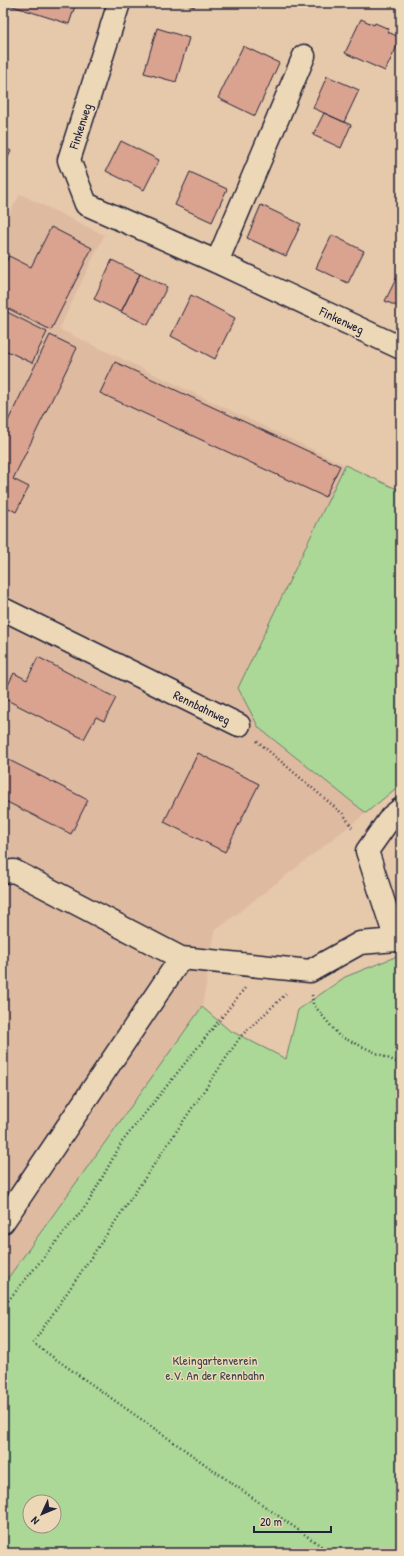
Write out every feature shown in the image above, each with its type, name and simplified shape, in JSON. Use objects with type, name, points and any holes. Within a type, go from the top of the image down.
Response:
[{"type":"street","name":"Finkenweg","points":[[120,3],[69,160],[86,204],[217,262],[401,348]]},
{"type":"street","points":[[217,262],[304,56]]},
{"type":"street","name":"Rennbahnweg","points":[[3,609],[239,725]]},
{"type":"street","points":[[3,872],[14,871],[181,958],[310,971],[360,943],[398,940],[367,851],[391,817],[401,809]]},
{"type":"street","points":[[3,1222],[181,958]]},
{"type":"path","name":"Rennbahnweg","points":[[239,725],[344,815],[367,851]]},
{"type":"path","points":[[3,1307],[88,1203],[122,1142],[263,966]]},
{"type":"path","points":[[310,971],[313,1004],[339,1036],[401,1064]]},
{"type":"path","points":[[310,971],[241,1036],[33,1343],[332,1553]]},
{"type":"shaded area","points":[[20,194],[104,235],[59,329],[345,465],[238,688],[259,728],[366,813],[215,931],[202,1007],[3,1285],[3,226]]},
{"type":"green space","points":[[345,465],[401,491],[401,784],[366,813],[259,728],[238,688]]},
{"type":"green space","name":"Kleingartenverein e.V. An der Rennbahn","points":[[395,957],[401,958],[401,1553],[3,1553],[3,1285],[202,1007],[229,1030],[286,1059],[298,1010],[345,977]]},
{"type":"building","points":[[3,3],[76,3],[69,24]]},
{"type":"building","points":[[183,3],[196,3],[194,7]]},
{"type":"building","points":[[361,19],[374,25],[375,23],[389,29],[388,32],[401,38],[385,71],[345,53]]},
{"type":"building","points":[[157,28],[189,38],[176,82],[144,73]]},
{"type":"building","points":[[243,46],[279,63],[255,116],[218,98]]},
{"type":"building","points":[[327,76],[359,90],[344,122],[313,108]]},
{"type":"building","points":[[324,113],[351,125],[341,148],[313,135]]},
{"type":"building","points":[[121,141],[159,160],[144,190],[106,171]]},
{"type":"building","points":[[3,147],[11,151],[3,168]]},
{"type":"building","points":[[190,172],[227,189],[212,222],[175,205]]},
{"type":"building","points":[[261,205],[301,224],[286,256],[247,238]]},
{"type":"building","points":[[51,227],[92,248],[51,330],[3,306],[3,268],[9,256],[31,267]]},
{"type":"building","points":[[332,235],[364,251],[348,283],[316,268]]},
{"type":"building","points":[[112,260],[140,274],[121,312],[94,299]]},
{"type":"building","points":[[401,269],[401,308],[385,301]]},
{"type":"building","points":[[140,274],[167,287],[148,325],[121,312]]},
{"type":"building","points":[[191,295],[235,318],[215,359],[171,336]]},
{"type":"building","points":[[3,310],[47,332],[32,363],[3,349]]},
{"type":"building","points":[[50,335],[77,348],[13,479],[29,487],[16,512],[3,505],[3,431]]},
{"type":"building","points":[[115,362],[340,466],[325,497],[100,393]]},
{"type":"building","points":[[38,657],[116,698],[104,721],[96,717],[84,739],[3,698],[3,695],[14,673],[27,680]]},
{"type":"building","points":[[198,753],[259,784],[225,852],[164,822]]},
{"type":"building","points":[[3,757],[88,800],[71,834],[3,800]]}]
